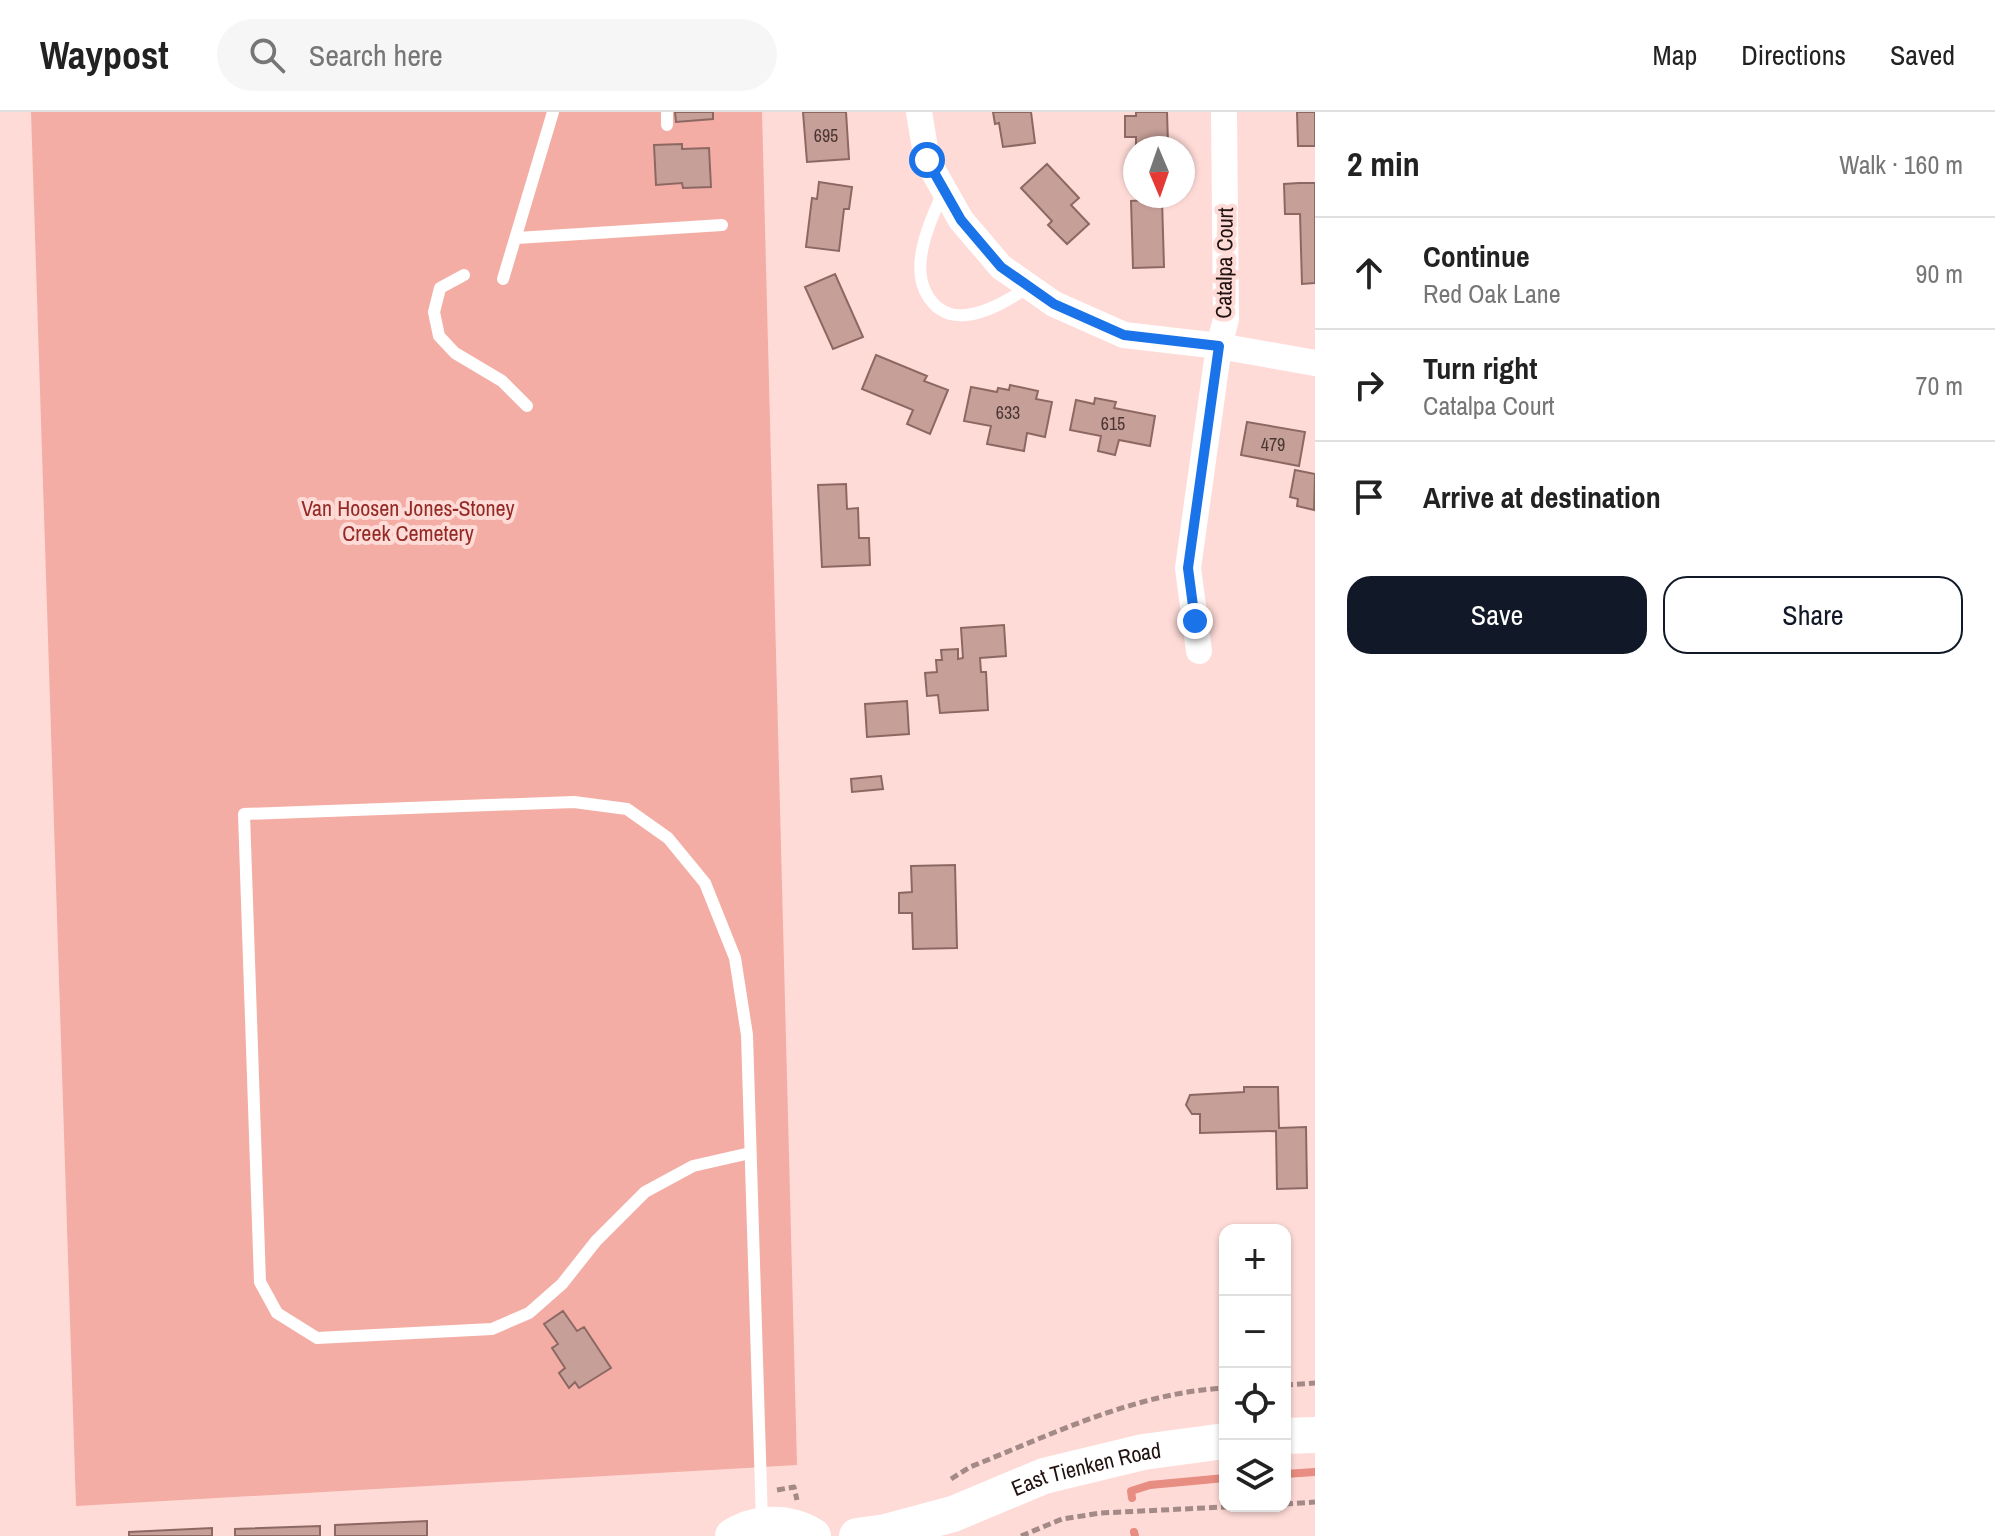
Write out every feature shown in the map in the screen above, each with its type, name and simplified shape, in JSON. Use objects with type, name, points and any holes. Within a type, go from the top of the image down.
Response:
[{"type":"street","points":[[919,112],[927,160],[961,220],[1001,267],[1054,304],[1124,335],[1219,346],[1315,363]]},
{"type":"street","name":"Catalpa Court","points":[[1199,651],[1188,568],[1219,346],[1226,319],[1224,112]]},
{"type":"street","points":[[1291,1436],[1315,1435]]},
{"type":"street","name":"East Tienken Road","points":[[857,1536],[886,1532],[1044,1476],[1143,1452],[1219,1442]]},
{"type":"street","points":[[752,1518],[803,1530],[813,1536]]},
{"type":"lane","points":[[503,279],[553,112]]},
{"type":"lane","points":[[944,190],[925,233],[920,276],[927,298],[946,314],[968,315],[1000,304],[1029,287]]},
{"type":"lane","points":[[517,238],[722,225]]},
{"type":"lane","points":[[464,275],[440,288],[434,312],[439,336],[455,353],[502,381],[527,406]]},
{"type":"lane","points":[[750,1153],[693,1166],[645,1192],[596,1241],[562,1284],[529,1313],[492,1329],[317,1338],[277,1313],[260,1282],[244,814],[574,802],[627,809],[668,838],[705,883],[735,958],[747,1035],[750,1153],[752,1518]]},
{"type":"path","points":[[1291,1385],[1315,1383]]},
{"type":"path","points":[[943,1511],[970,1467],[1108,1411],[1165,1395],[1219,1389]]},
{"type":"path","points":[[752,1518],[794,1487],[798,1503]]},
{"type":"path","points":[[1291,1504],[1315,1502]]},
{"type":"path","points":[[1021,1536],[1062,1519],[1101,1513],[1219,1507]]},
{"type":"green space","name":"Van Hoosen Jones-Stoney Creek Cemetery","points":[[31,112],[762,112],[797,1465],[76,1506]]},
{"type":"building","points":[[675,112],[713,112],[713,119],[676,122]]},
{"type":"building","points":[[803,112],[846,112],[849,159],[807,162]]},
{"type":"building","points":[[993,112],[1031,112],[1035,143],[1003,147],[999,123],[995,124]]},
{"type":"building","points":[[1136,112],[1167,112],[1168,136],[1125,136],[1125,116],[1136,116]]},
{"type":"building","points":[[1297,112],[1315,112],[1315,146],[1298,146]]},
{"type":"building","points":[[682,144],[682,149],[709,148],[711,187],[683,188],[682,183],[656,185],[654,145]]},
{"type":"building","points":[[1047,164],[1079,198],[1071,205],[1089,224],[1067,244],[1048,225],[1052,221],[1021,188]]},
{"type":"building","points":[[819,182],[852,187],[849,209],[844,209],[839,251],[806,247],[812,198],[817,199]]},
{"type":"building","points":[[1315,183],[1315,283],[1302,284],[1300,214],[1285,214],[1284,184]]},
{"type":"building","points":[[1131,208],[1162,208],[1164,267],[1133,268]]},
{"type":"building","points":[[835,274],[863,337],[833,349],[805,287]]},
{"type":"building","points":[[876,355],[927,376],[924,381],[948,390],[930,434],[907,424],[913,410],[862,389]]},
{"type":"building","points":[[1010,385],[1038,391],[1036,399],[1052,402],[1045,437],[1027,433],[1024,451],[987,444],[991,426],[964,421],[971,387],[997,392],[998,388],[1009,390]]},
{"type":"building","points":[[1095,398],[1116,402],[1114,408],[1155,416],[1150,446],[1119,440],[1115,455],[1098,451],[1101,436],[1070,430],[1076,400],[1094,404]]},
{"type":"building","points":[[1247,422],[1305,432],[1299,466],[1241,455]]},
{"type":"building","points":[[1295,470],[1315,474],[1314,510],[1297,506],[1298,499],[1290,497]]},
{"type":"building","points":[[846,484],[847,509],[858,508],[859,538],[869,538],[870,565],[822,567],[818,485]]},
{"type":"building","points":[[1004,625],[1006,656],[980,658],[981,672],[986,672],[988,710],[940,713],[938,695],[927,696],[925,673],[937,672],[936,660],[942,660],[941,650],[958,649],[958,659],[963,658],[961,628]]},
{"type":"building","points":[[907,701],[909,734],[867,737],[865,704]]},
{"type":"building","points":[[881,776],[883,789],[852,792],[851,779]]},
{"type":"building","points":[[955,865],[957,948],[913,949],[912,913],[899,913],[899,893],[912,892],[911,866]]},
{"type":"building","points":[[1244,1087],[1278,1087],[1279,1128],[1306,1127],[1307,1188],[1277,1189],[1276,1131],[1200,1133],[1200,1114],[1192,1114],[1186,1105],[1190,1095],[1244,1092]]},
{"type":"building","points":[[563,1311],[577,1331],[584,1327],[611,1368],[579,1388],[575,1382],[569,1388],[559,1373],[565,1368],[552,1348],[558,1344],[544,1324]]},
{"type":"building","points":[[427,1521],[427,1536],[335,1536],[335,1525]]},
{"type":"building","points":[[320,1526],[320,1536],[235,1536],[235,1529]]},
{"type":"building","points":[[212,1528],[212,1536],[129,1536],[129,1532]]},
{"type":"waterway","points":[[1291,1474],[1315,1472]]},
{"type":"waterway","points":[[1132,1498],[1131,1491],[1150,1485],[1219,1479]]},
{"type":"waterway","points":[[1134,1532],[1135,1536]]},
{"type":"route","points":[[927,160],[961,220],[1001,267],[1054,304],[1124,335],[1219,346],[1188,568],[1195,621]]}]
